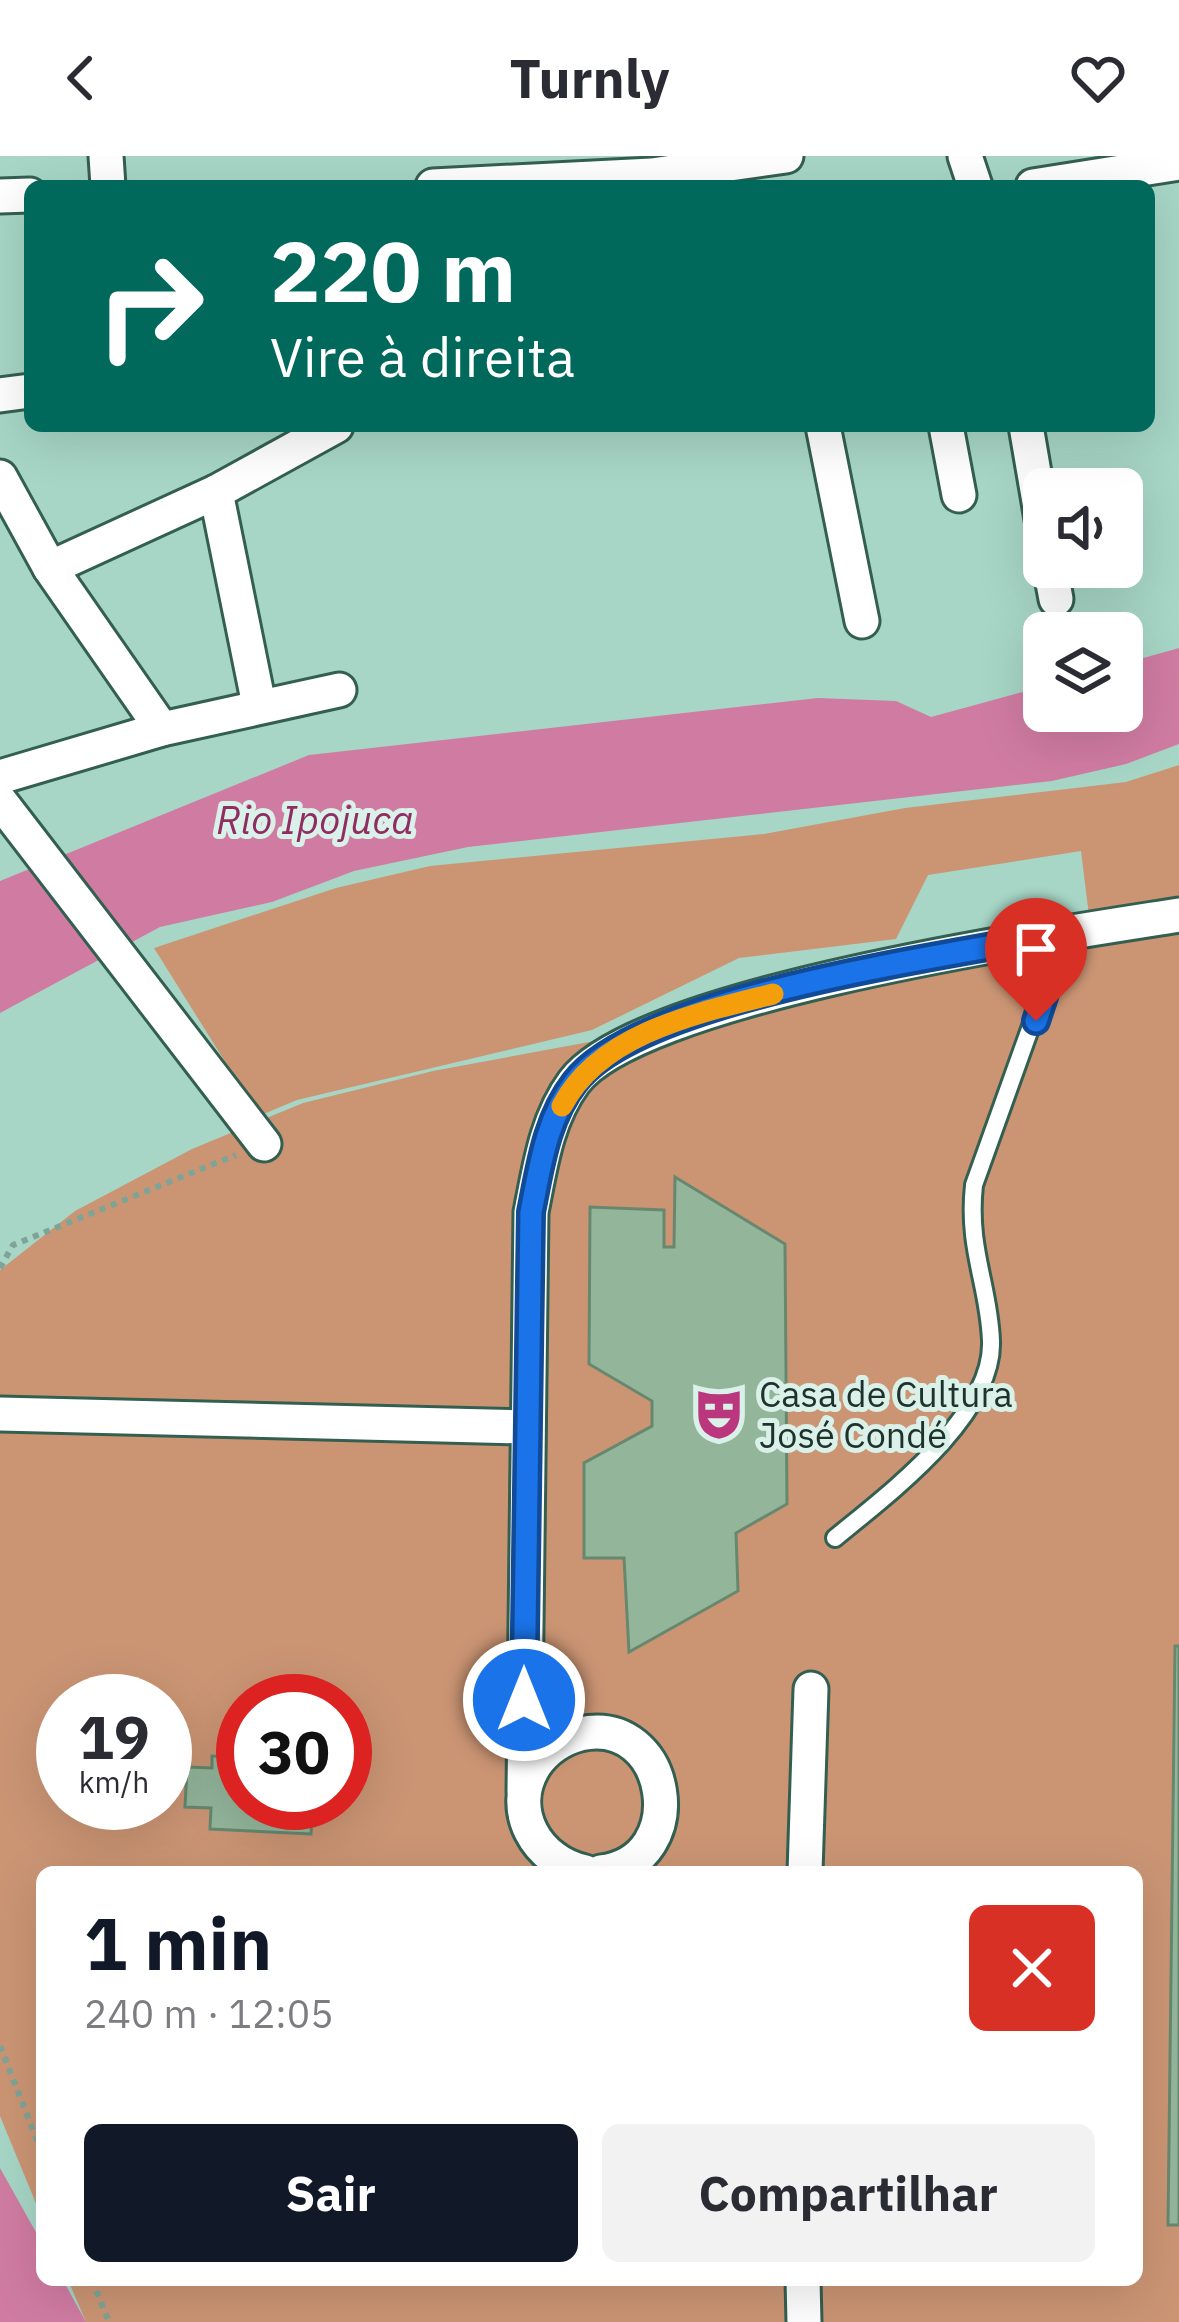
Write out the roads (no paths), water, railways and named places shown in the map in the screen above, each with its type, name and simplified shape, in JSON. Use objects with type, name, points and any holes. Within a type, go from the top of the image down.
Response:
[{"type":"street","points":[[652,180],[786,156]]},
{"type":"street","points":[[1072,180],[1179,163]]},
{"type":"street","points":[[50,568],[216,492],[325,432]]},
{"type":"street","points":[[824,432],[862,621]]},
{"type":"street","points":[[947,432],[959,495]]},
{"type":"street","points":[[1027,432],[1033,468]]},
{"type":"street","points":[[0,477],[50,568],[162,729]]},
{"type":"street","points":[[216,492],[259,704]]},
{"type":"street","points":[[0,777],[259,704],[339,690]]},
{"type":"street","points":[[0,801],[264,1144]]},
{"type":"street","points":[[571,1866],[548,1856],[532,1837],[524,1791],[525,1427],[531,1212],[546,1138],[576,1080],[634,1038],[723,1007],[1065,933],[1179,915]]},
{"type":"street","points":[[0,1414],[525,1427]]},
{"type":"street","points":[[805,1866],[811,1689]]},
{"type":"street","points":[[524,1791],[545,1751],[585,1733],[608,1733],[646,1756],[663,1797],[661,1820],[652,1842],[635,1859],[617,1866]]},
{"type":"street","points":[[803,2286],[804,2322]]},
{"type":"lane","points":[[835,1538],[924,1465],[981,1387],[992,1343],[970,1221],[974,1186],[1065,933]]},
{"type":"water","name":"Rio Ipojuca","points":[[1179,648],[1179,744],[1126,764],[1052,781],[468,847],[354,871],[272,902],[160,927],[0,1013],[0,881],[309,755],[818,698],[896,701],[931,717],[1023,692],[1023,732],[1143,732],[1143,658]]},
{"type":"water","points":[[0,2168],[36,2232],[36,2286],[66,2286],[86,2322],[0,2322]]},
{"type":"place","name":"Casa de Cultura José Condé","points":[[719,1414]]}]
